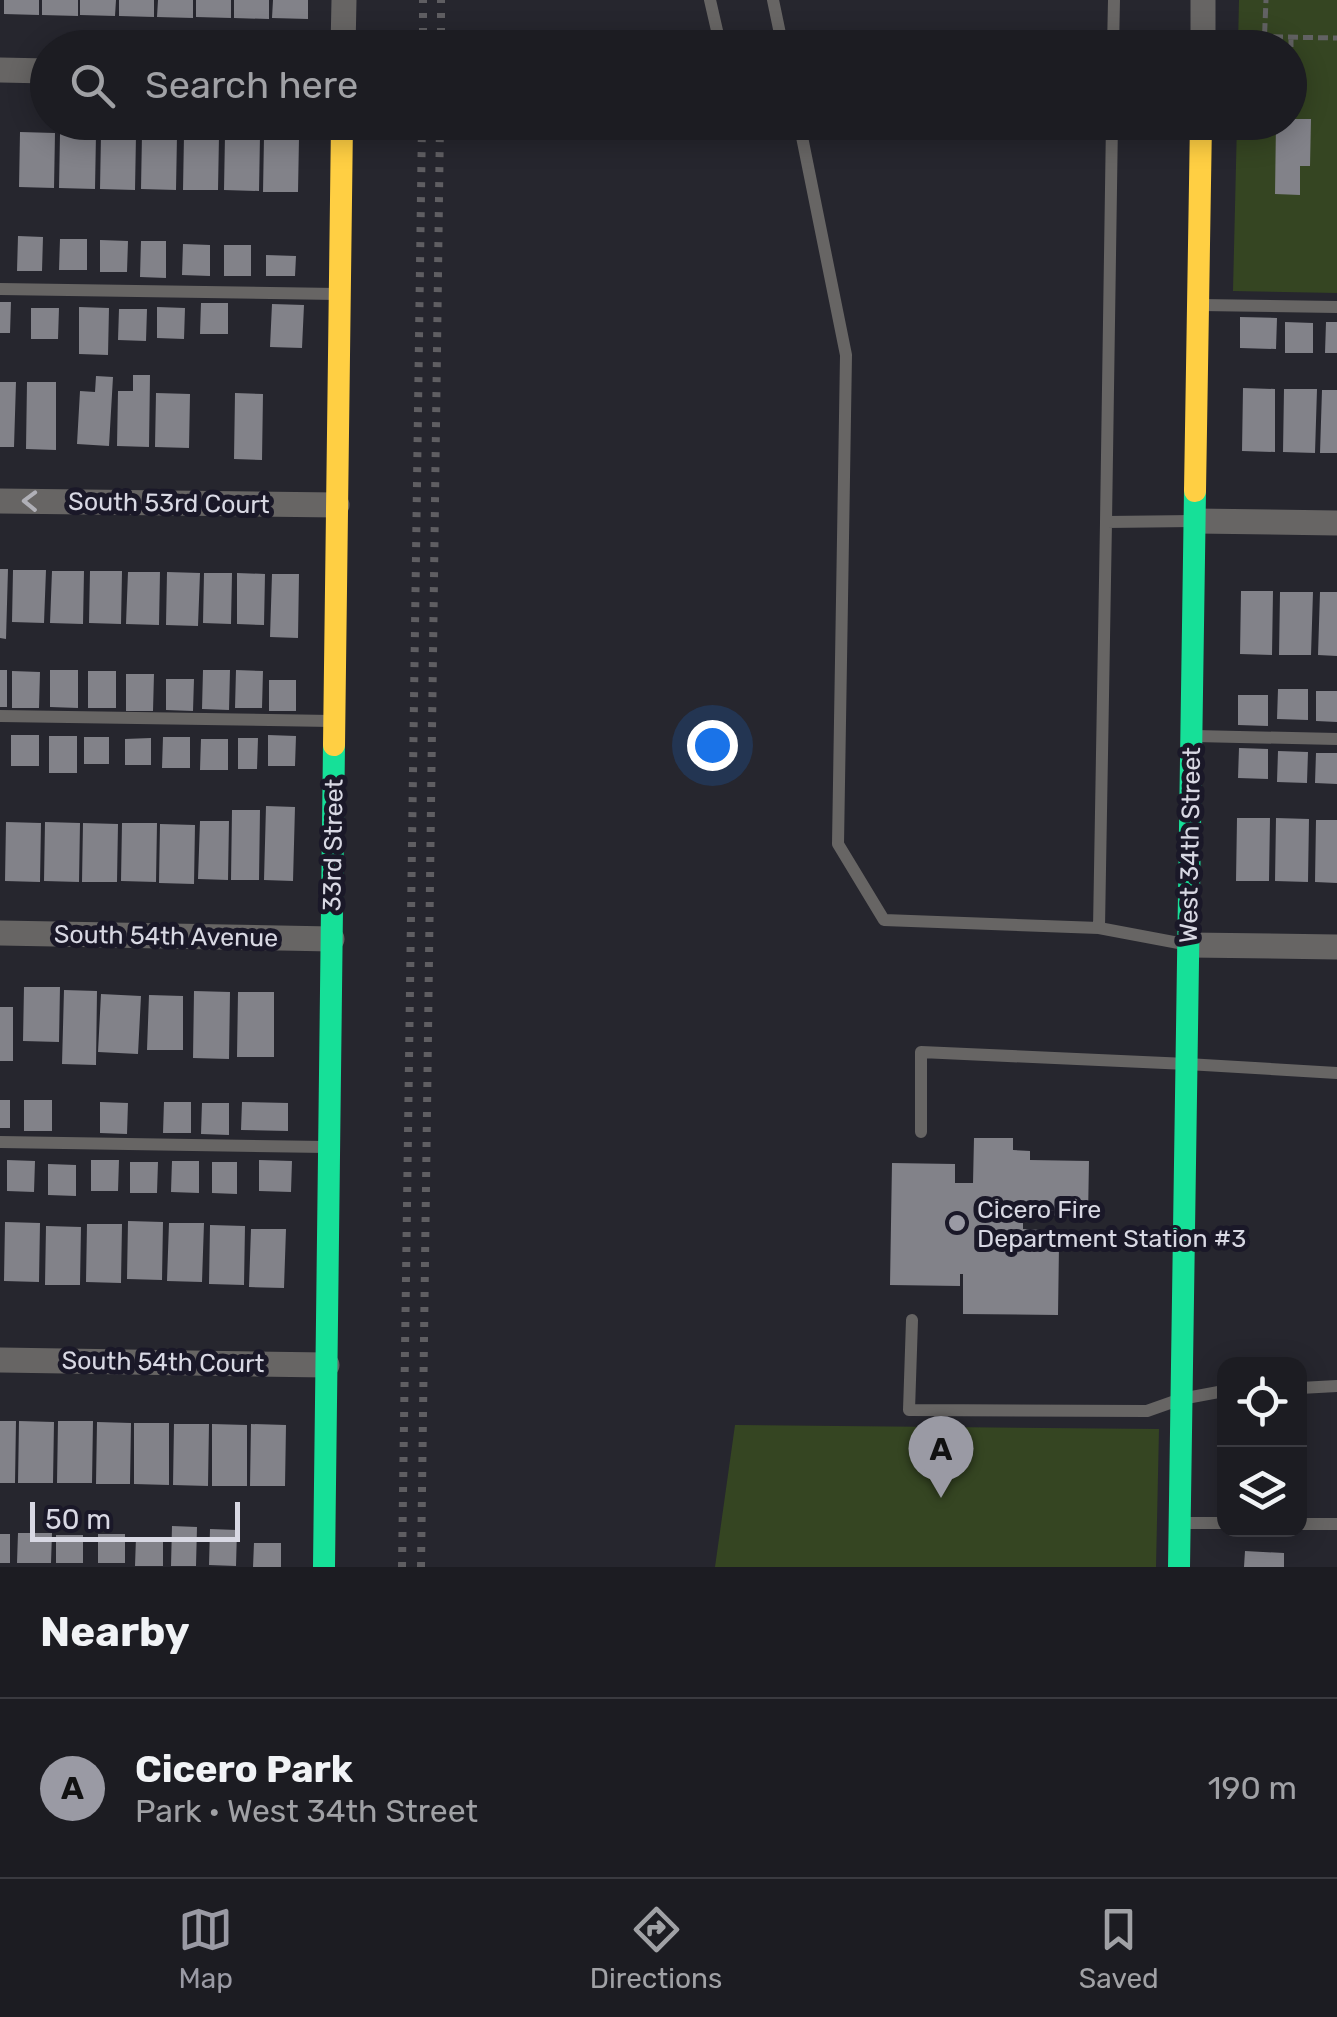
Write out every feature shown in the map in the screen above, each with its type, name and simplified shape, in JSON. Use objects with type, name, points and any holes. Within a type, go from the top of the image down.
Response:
[{"type":"street","points":[[343,30],[344,0]]},
{"type":"street","points":[[1202,30],[1203,0]]},
{"type":"street","points":[[0,70],[30,71]]},
{"type":"street","name":"33rd Street","points":[[324,1567],[342,140]]},
{"type":"street","name":"West 34th Street","points":[[1179,1567],[1202,140]]},
{"type":"street","name":"South 53rd Court","points":[[0,501],[338,505]]},
{"type":"street","points":[[1195,521],[1337,522]]},
{"type":"street","name":"South 54th Avenue","points":[[0,934],[332,938]]},
{"type":"street","points":[[1189,945],[1337,947]]},
{"type":"street","name":"South 54th Court","points":[[0,1360],[326,1365]]},
{"type":"lane","points":[[710,0],[717,30]]},
{"type":"lane","points":[[773,0],[779,30]]},
{"type":"lane","points":[[1114,0],[1114,30]]},
{"type":"lane","points":[[802,140],[846,354],[838,844],[884,920],[1099,928],[1189,945]]},
{"type":"lane","points":[[1099,928],[1112,140]]},
{"type":"lane","points":[[0,289],[340,294]]},
{"type":"lane","points":[[1198,305],[1337,307]]},
{"type":"lane","points":[[1106,522],[1195,521]]},
{"type":"lane","points":[[0,716],[334,721]]},
{"type":"lane","points":[[1192,736],[1337,739]]},
{"type":"lane","points":[[920,1132],[920,1052],[1337,1072]]},
{"type":"lane","points":[[0,1142],[329,1147]]},
{"type":"lane","points":[[912,1320],[909,1410],[1147,1411],[1217,1392]]},
{"type":"lane","points":[[1307,1388],[1337,1386]]},
{"type":"lane","points":[[1180,1523],[1217,1524]]},
{"type":"lane","points":[[1307,1524],[1337,1524]]},
{"type":"path","points":[[1264,30],[1266,0]]},
{"type":"path","points":[[1307,37],[1337,38]]},
{"type":"green space","points":[[1239,0],[1337,0],[1337,293],[1233,291],[1237,140],[1307,140],[1307,30],[1238,30]]},
{"type":"green space","points":[[735,1425],[1159,1429],[1156,1567],[715,1567]]},
{"type":"building","points":[[4,0],[39,0],[39,15],[4,14]]},
{"type":"building","points":[[42,0],[78,0],[78,16],[42,15]]},
{"type":"building","points":[[80,0],[116,0],[115,16],[80,15]]},
{"type":"building","points":[[119,0],[154,0],[154,17],[119,16]]},
{"type":"building","points":[[158,0],[193,0],[193,18],[157,17]]},
{"type":"building","points":[[196,0],[231,0],[231,18],[196,17]]},
{"type":"building","points":[[234,0],[269,0],[269,19],[234,18]]},
{"type":"building","points":[[273,0],[308,0],[308,19],[272,18]]},
{"type":"building","points":[[1307,119],[1311,119],[1310,166],[1300,166],[1300,195],[1275,194],[1276,140],[1307,140]]},
{"type":"building","points":[[20,132],[30,132],[30,140],[55,140],[54,188],[19,187]]},
{"type":"building","points":[[60,140],[96,140],[95,189],[59,188]]},
{"type":"building","points":[[101,140],[136,140],[135,190],[100,189]]},
{"type":"building","points":[[142,140],[177,140],[176,190],[141,189]]},
{"type":"building","points":[[184,140],[219,140],[218,190],[183,190]]},
{"type":"building","points":[[225,140],[260,140],[259,191],[224,190]]},
{"type":"building","points":[[264,140],[299,140],[298,192],[263,192]]},
{"type":"building","points":[[18,236],[43,237],[42,271],[17,271]]},
{"type":"building","points":[[60,239],[87,239],[87,270],[59,270]]},
{"type":"building","points":[[100,240],[128,241],[127,272],[100,272]]},
{"type":"building","points":[[141,241],[166,241],[166,278],[140,277]]},
{"type":"building","points":[[183,244],[210,245],[210,276],[182,275]]},
{"type":"building","points":[[224,245],[251,245],[251,276],[224,276]]},
{"type":"building","points":[[266,255],[296,256],[295,276],[266,276]]},
{"type":"building","points":[[0,302],[11,302],[10,333],[0,333]]},
{"type":"building","points":[[201,303],[228,303],[228,334],[200,334]]},
{"type":"building","points":[[272,304],[304,305],[302,348],[270,347]]},
{"type":"building","points":[[79,307],[109,308],[108,355],[79,354]]},
{"type":"building","points":[[157,307],[185,308],[184,339],[157,338]]},
{"type":"building","points":[[31,308],[59,308],[58,339],[31,339]]},
{"type":"building","points":[[119,309],[147,309],[146,341],[118,340]]},
{"type":"building","points":[[1240,317],[1277,318],[1276,349],[1240,348]]},
{"type":"building","points":[[1285,322],[1313,323],[1313,353],[1285,353]]},
{"type":"building","points":[[1326,322],[1337,322],[1337,353],[1325,353]]},
{"type":"building","points":[[133,375],[150,375],[149,447],[117,446],[118,391],[133,391]]},
{"type":"building","points":[[96,376],[113,377],[109,446],[77,444],[80,391],[95,392]]},
{"type":"building","points":[[0,382],[16,382],[14,447],[0,447]]},
{"type":"building","points":[[27,382],[56,382],[56,450],[26,449]]},
{"type":"building","points":[[1243,388],[1275,389],[1275,452],[1242,451]]},
{"type":"building","points":[[1284,389],[1317,389],[1315,453],[1283,452]]},
{"type":"building","points":[[1322,390],[1337,390],[1337,453],[1320,453]]},
{"type":"building","points":[[156,393],[190,394],[189,448],[155,447]]},
{"type":"building","points":[[235,393],[263,394],[262,460],[234,459]]},
{"type":"building","points":[[0,569],[8,569],[6,639],[0,638]]},
{"type":"building","points":[[13,570],[46,570],[44,623],[12,622]]},
{"type":"building","points":[[52,571],[84,571],[83,624],[50,623]]},
{"type":"building","points":[[90,571],[122,571],[121,624],[89,623]]},
{"type":"building","points":[[128,572],[160,572],[159,625],[126,624]]},
{"type":"building","points":[[167,572],[200,573],[198,626],[166,625]]},
{"type":"building","points":[[204,573],[232,573],[231,624],[203,623]]},
{"type":"building","points":[[237,573],[265,574],[264,625],[237,624]]},
{"type":"building","points":[[272,574],[299,574],[298,638],[270,637]]},
{"type":"building","points":[[1241,591],[1273,591],[1272,655],[1240,654]]},
{"type":"building","points":[[1280,592],[1313,592],[1311,655],[1279,655]]},
{"type":"building","points":[[1320,592],[1337,592],[1337,656],[1318,655]]},
{"type":"building","points":[[0,670],[7,670],[7,707],[0,707]]},
{"type":"building","points":[[50,670],[78,670],[78,708],[50,707]]},
{"type":"building","points":[[203,670],[230,670],[229,710],[202,709]]},
{"type":"building","points":[[236,670],[263,671],[262,708],[235,708]]},
{"type":"building","points":[[12,671],[40,672],[39,708],[12,708]]},
{"type":"building","points":[[88,671],[116,671],[116,708],[88,708]]},
{"type":"building","points":[[126,674],[154,674],[153,711],[126,711]]},
{"type":"building","points":[[166,679],[194,679],[193,711],[166,710]]},
{"type":"building","points":[[269,680],[296,680],[296,711],[269,711]]},
{"type":"building","points":[[1278,689],[1308,689],[1308,720],[1277,719]]},
{"type":"building","points":[[1316,691],[1337,691],[1337,722],[1316,721]]},
{"type":"building","points":[[1238,695],[1268,695],[1268,726],[1238,725]]},
{"type":"building","points":[[11,735],[39,735],[39,766],[11,766]]},
{"type":"building","points":[[268,735],[296,736],[295,766],[268,766]]},
{"type":"building","points":[[49,736],[77,736],[77,773],[49,773]]},
{"type":"building","points":[[84,737],[109,737],[109,764],[84,764]]},
{"type":"building","points":[[163,737],[190,737],[190,768],[162,768]]},
{"type":"building","points":[[151,738],[151,765],[125,765],[125,739]]},
{"type":"building","points":[[238,738],[258,738],[257,769],[238,769]]},
{"type":"building","points":[[201,739],[228,739],[228,770],[200,770]]},
{"type":"building","points":[[1239,748],[1268,749],[1268,779],[1238,778]]},
{"type":"building","points":[[1278,751],[1308,752],[1307,783],[1277,782]]},
{"type":"building","points":[[1316,753],[1337,753],[1337,784],[1315,783]]},
{"type":"building","points":[[266,806],[295,807],[293,881],[264,880]]},
{"type":"building","points":[[232,810],[260,810],[259,880],[231,880]]},
{"type":"building","points":[[1237,818],[1270,818],[1269,881],[1236,881]]},
{"type":"building","points":[[1276,818],[1309,819],[1308,882],[1275,881]]},
{"type":"building","points":[[1316,820],[1337,820],[1337,883],[1315,882]]},
{"type":"building","points":[[200,821],[229,821],[228,880],[198,879]]},
{"type":"building","points":[[6,822],[41,823],[40,882],[5,881]]},
{"type":"building","points":[[45,822],[80,823],[79,882],[44,881]]},
{"type":"building","points":[[83,823],[118,824],[117,882],[82,882]]},
{"type":"building","points":[[122,823],[157,823],[156,882],[121,881]]},
{"type":"building","points":[[160,824],[195,825],[194,884],[159,883]]},
{"type":"building","points":[[24,987],[60,987],[59,1042],[23,1041]]},
{"type":"building","points":[[64,990],[97,991],[96,1065],[62,1064]]},
{"type":"building","points":[[194,991],[230,992],[229,1059],[193,1058]]},
{"type":"building","points":[[238,992],[274,992],[274,1057],[237,1057]]},
{"type":"building","points":[[101,994],[141,996],[138,1054],[98,1052]]},
{"type":"building","points":[[149,995],[183,996],[183,1050],[147,1050]]},
{"type":"building","points":[[0,1007],[13,1007],[13,1061],[0,1061]]},
{"type":"building","points":[[0,1100],[10,1100],[10,1128],[0,1128]]},
{"type":"building","points":[[24,1100],[52,1100],[52,1131],[24,1131]]},
{"type":"building","points":[[100,1102],[128,1103],[127,1134],[100,1133]]},
{"type":"building","points":[[164,1102],[191,1102],[191,1133],[163,1133]]},
{"type":"building","points":[[242,1102],[288,1103],[288,1131],[241,1130]]},
{"type":"building","points":[[202,1103],[229,1103],[229,1135],[201,1134]]},
{"type":"building","name":"Cicero Fire Department Station #3","points":[[974,1138],[1013,1138],[1013,1150],[1030,1151],[1030,1160],[1089,1161],[1088,1216],[1023,1215],[1023,1229],[1042,1230],[1042,1245],[1059,1246],[1058,1315],[963,1314],[963,1274],[960,1286],[890,1285],[892,1163],[955,1164],[955,1183],[973,1183]]},
{"type":"building","points":[[7,1160],[35,1161],[34,1192],[7,1191]]},
{"type":"building","points":[[91,1160],[119,1160],[118,1191],[91,1191]]},
{"type":"building","points":[[259,1160],[292,1161],[291,1192],[259,1191]]},
{"type":"building","points":[[172,1161],[199,1161],[199,1193],[171,1192]]},
{"type":"building","points":[[130,1162],[158,1162],[157,1193],[130,1193]]},
{"type":"building","points":[[212,1162],[237,1162],[237,1194],[212,1193]]},
{"type":"building","points":[[48,1164],[76,1165],[76,1196],[48,1195]]},
{"type":"building","points":[[128,1221],[163,1222],[162,1280],[127,1279]]},
{"type":"building","points":[[5,1222],[40,1223],[39,1282],[4,1281]]},
{"type":"building","points":[[169,1223],[204,1223],[202,1282],[167,1281]]},
{"type":"building","points":[[87,1224],[122,1224],[121,1283],[86,1282]]},
{"type":"building","points":[[210,1225],[245,1226],[244,1285],[209,1284]]},
{"type":"building","points":[[46,1226],[81,1227],[80,1285],[45,1285]]},
{"type":"building","points":[[251,1229],[286,1229],[284,1288],[249,1287]]},
{"type":"building","points":[[0,1421],[16,1421],[15,1483],[0,1483]]},
{"type":"building","points":[[19,1421],[54,1422],[53,1483],[18,1483]]},
{"type":"building","points":[[58,1421],[93,1421],[92,1483],[57,1483]]},
{"type":"building","points":[[97,1422],[131,1423],[130,1484],[96,1484]]},
{"type":"building","points":[[134,1423],[169,1423],[169,1485],[134,1484]]},
{"type":"building","points":[[174,1424],[209,1424],[208,1486],[173,1485]]},
{"type":"building","points":[[212,1424],[247,1425],[247,1486],[212,1486]]},
{"type":"building","points":[[251,1424],[286,1425],[285,1486],[250,1486]]},
{"type":"building","points":[[172,1526],[197,1527],[196,1566],[171,1566]]},
{"type":"building","points":[[210,1529],[237,1530],[236,1566],[209,1565]]},
{"type":"building","points":[[18,1533],[52,1533],[51,1563],[17,1563]]},
{"type":"building","points":[[0,1534],[10,1534],[10,1563],[0,1563]]},
{"type":"building","points":[[98,1534],[125,1534],[125,1563],[98,1563]]},
{"type":"building","points":[[56,1535],[83,1535],[83,1563],[56,1563]]},
{"type":"building","points":[[136,1537],[163,1538],[163,1566],[135,1566]]},
{"type":"building","points":[[254,1543],[281,1543],[281,1567],[253,1567]]},
{"type":"building","points":[[1245,1551],[1284,1553],[1284,1567],[1244,1567]]},
{"type":"railway","points":[[423,0],[423,30]]},
{"type":"railway","points":[[441,0],[441,30]]},
{"type":"railway","points":[[402,1567],[422,140]]},
{"type":"railway","points":[[421,1567],[440,140]]},
{"type":"traffic: fast","points":[[1179,1567],[1195,491]]},
{"type":"traffic: fast","points":[[324,1567],[334,745]]},
{"type":"traffic: slow","points":[[334,745],[342,140]]},
{"type":"traffic: slow","points":[[1195,491],[1201,140]]},
{"type":"place","name":"Cicero Fire Department Station #3","points":[[957,1223]]},
{"type":"place","name":"Cicero Park","points":[[941,1498]]}]
